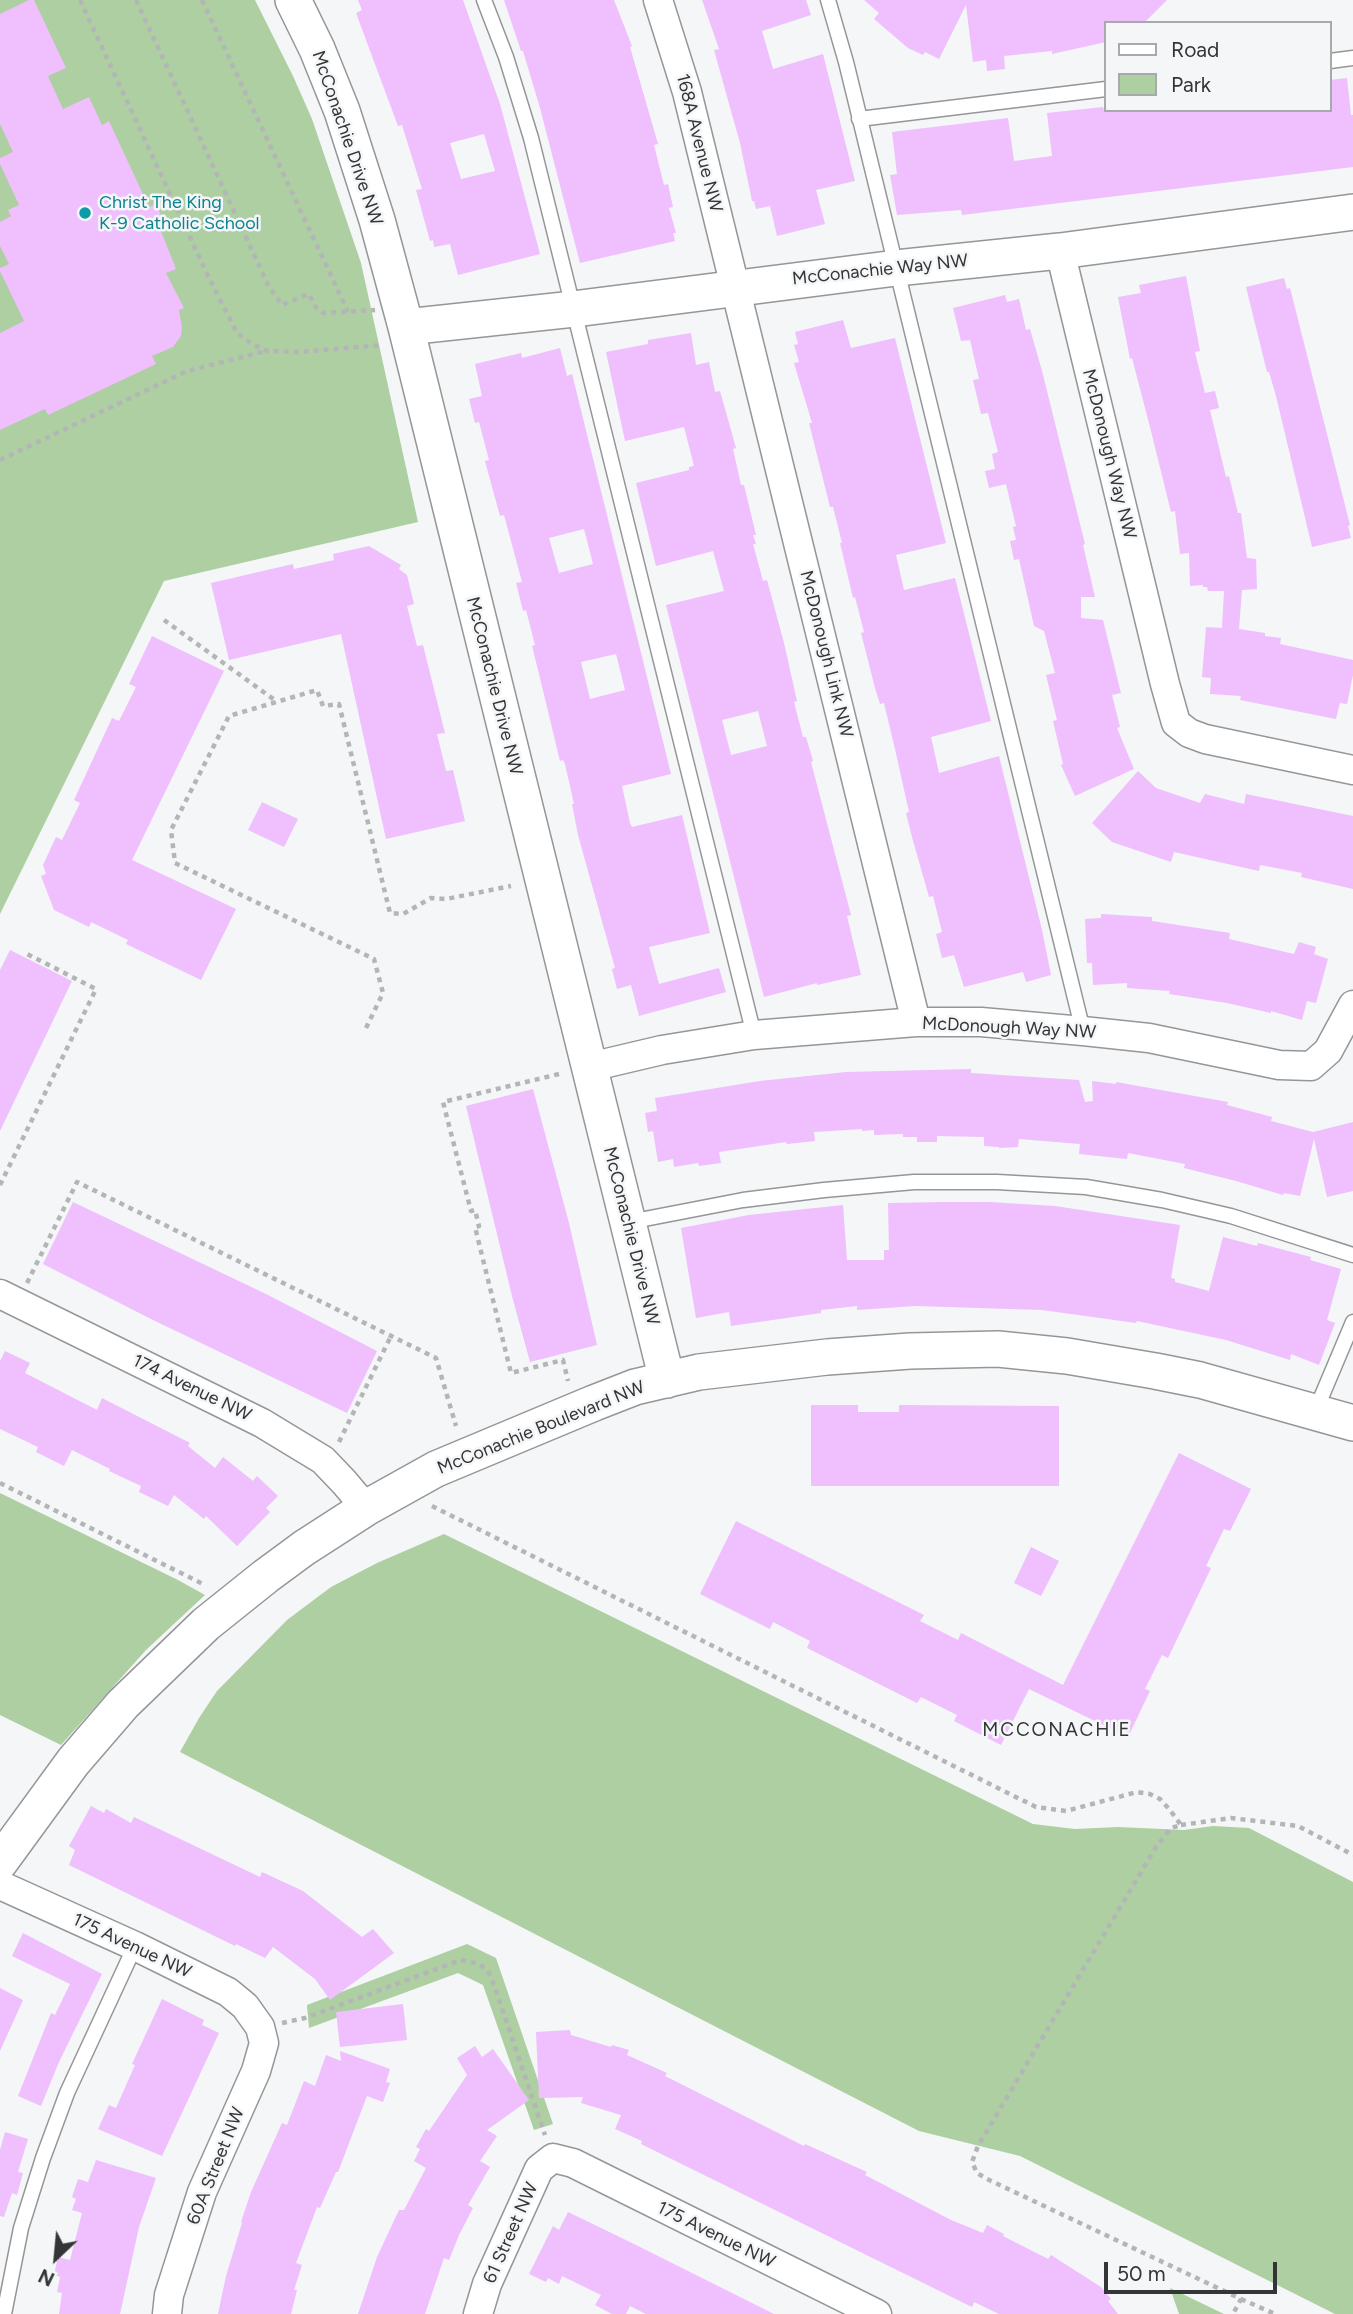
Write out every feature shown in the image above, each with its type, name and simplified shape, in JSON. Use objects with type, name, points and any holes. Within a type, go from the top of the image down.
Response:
[{"type":"street","name":"McConachie Drive NW","points":[[293,0],[317,49],[342,111],[377,220],[394,336],[557,944],[575,1070],[627,1222],[667,1380]]},
{"type":"street","name":"168A Avenue NW","points":[[658,0],[687,92],[735,287]]},
{"type":"street","name":"McConachie Way NW","points":[[394,336],[735,287],[1060,251],[1353,212]]},
{"type":"street","name":"McDonough Way NW","points":[[1060,251],[1176,723],[1189,733],[1205,739],[1353,771]]},
{"type":"street","name":"McDonough Link NW","points":[[735,287],[916,1022]]},
{"type":"street","name":"McDonough Way NW","points":[[575,1070],[662,1050],[754,1035],[916,1022],[981,1022],[1149,1038],[1279,1065],[1311,1066],[1328,1051],[1353,1004]]},
{"type":"street","name":"174 Avenue NW","points":[[12,1291],[262,1423],[323,1460],[366,1508]]},
{"type":"street","name":"McConachie Boulevard NW","points":[[0,1862],[74,1762],[123,1704],[163,1663],[232,1601],[304,1548],[366,1508],[436,1469],[635,1387],[699,1372],[827,1357],[910,1351],[998,1349],[1133,1366],[1200,1380],[1353,1423]]},
{"type":"street","name":"175 Avenue NW","points":[[0,1885],[135,1946],[228,1992],[245,2006],[258,2024]]},
{"type":"street","name":"60A Street NW","points":[[167,2314],[169,2295],[202,2192],[256,2071],[264,2043],[258,2024]]},
{"type":"street","name":"175 Avenue NW","points":[[553,2158],[573,2163],[877,2314]]},
{"type":"street","name":"61 Street NW","points":[[478,2314],[487,2284],[539,2169],[553,2158]]},
{"type":"lane","points":[[484,0],[506,57],[531,138],[754,1035]]},
{"type":"lane","points":[[828,0],[846,62],[1083,1031]]},
{"type":"lane","points":[[1332,61],[1353,58]]},
{"type":"lane","points":[[859,119],[1104,89]]},
{"type":"lane","points":[[627,1222],[743,1200],[824,1190],[914,1182],[997,1182],[1086,1187],[1162,1200],[1231,1216],[1353,1255]]},
{"type":"lane","points":[[1315,1412],[1353,1322]]},
{"type":"lane","points":[[4,2314],[21,2228],[43,2158],[67,2094],[135,1946]]},
{"type":"path","points":[[80,0],[237,333],[267,351]]},
{"type":"path","points":[[136,0],[269,287],[282,305],[309,294],[316,308],[324,313],[376,310]]},
{"type":"path","points":[[202,0],[348,312]]},
{"type":"path","points":[[0,460],[187,371],[267,351],[300,352],[394,336]]},
{"type":"path","points":[[164,620],[276,702]]},
{"type":"path","points":[[366,1028],[383,993],[374,959],[176,863],[171,830],[229,716],[317,690],[323,706],[339,704],[390,913],[403,914],[431,898],[446,899],[511,886]]},
{"type":"path","points":[[0,1185],[96,989],[25,953]]},
{"type":"path","points":[[568,1381],[563,1360],[511,1373],[475,1227],[479,1226],[475,1210],[471,1211],[443,1102],[575,1070]]},
{"type":"path","points":[[12,1291],[77,1182],[436,1359],[456,1426]]},
{"type":"path","points":[[335,1450],[391,1336]]},
{"type":"path","points":[[0,1483],[205,1585]]},
{"type":"path","points":[[432,1506],[1036,1807],[1066,1811],[1126,1794],[1150,1794],[1160,1799],[1181,1825]]},
{"type":"path","points":[[1275,2314],[987,2179],[977,2173],[972,2162],[978,2146],[1156,1847],[1171,1828],[1231,1818],[1297,1826],[1353,1855]]},
{"type":"path","points":[[258,2024],[305,2018],[461,1960],[480,1964],[488,1971],[495,1985],[553,2158]]},
{"type":"path","points":[[1233,2314],[1241,2299]]},
{"type":"green space","points":[[0,0],[255,0],[312,119],[361,263],[418,522],[164,581],[0,914]]},
{"type":"green space","points":[[0,1493],[205,1595],[146,1650],[61,1745],[0,1715]]},
{"type":"green space","points":[[444,1534],[1033,1824],[1075,1829],[1118,1827],[1184,1830],[1213,1826],[1249,1828],[1353,1882],[1353,2314],[1335,2314],[1020,2156],[919,2131],[180,1752],[217,1691],[287,1620],[331,1587],[377,1563]]},
{"type":"green space","points":[[467,1944],[496,1958],[553,2124],[534,2130],[483,1985],[458,1973],[309,2028],[307,2005]]},
{"type":"green space","points":[[1170,2288],[1224,2314],[1179,2314]]},
{"type":"building","name":"Christ The King K-9 Catholic School","points":[[34,0],[66,68],[48,76],[63,109],[89,97],[102,125],[109,121],[149,207],[156,204],[165,224],[159,226],[176,269],[166,273],[184,308],[179,310],[181,336],[173,347],[152,356],[156,364],[48,415],[45,409],[0,430],[0,333],[24,321],[0,271],[0,268],[9,264],[0,246],[0,222],[11,216],[8,210],[19,205],[0,164],[0,158],[13,152],[0,124],[0,14]]},
{"type":"building","points":[[358,0],[463,0],[500,104],[540,254],[458,275],[450,244],[434,247],[416,190],[422,189],[402,125],[398,126],[356,13],[362,10]],"holes":[[[484,134],[495,171],[461,179],[450,143]]]},
{"type":"building","points":[[504,0],[614,0],[632,46],[630,47],[658,144],[654,145],[664,185],[668,184],[673,207],[669,208],[676,233],[673,233],[675,241],[580,263],[540,108]]},
{"type":"building","points":[[702,0],[806,0],[811,15],[762,31],[773,69],[823,54],[855,181],[816,190],[825,224],[777,236],[770,206],[756,209],[714,50],[719,49]]},
{"type":"building","points":[[864,0],[1167,0],[1146,21],[1104,21],[1104,42],[1052,54],[1052,51],[1004,56],[1005,69],[987,71],[986,60],[973,62],[966,5],[939,59],[908,48],[874,19],[879,13]]},
{"type":"building","points":[[1347,78],[1353,115],[1353,167],[962,215],[961,210],[897,215],[890,175],[897,174],[892,132],[1008,118],[1014,161],[1052,156],[1047,113],[1103,107],[1104,112],[1332,112],[1332,80]]},
{"type":"building","points":[[1186,276],[1200,351],[1195,352],[1205,393],[1215,391],[1219,408],[1210,410],[1226,477],[1229,476],[1238,513],[1241,513],[1247,558],[1256,559],[1257,589],[1242,590],[1239,629],[1281,638],[1280,644],[1353,660],[1347,704],[1340,703],[1336,719],[1240,700],[1241,696],[1210,694],[1211,678],[1202,677],[1206,627],[1222,628],[1224,591],[1208,591],[1203,585],[1190,586],[1189,553],[1180,554],[1175,511],[1171,512],[1132,358],[1130,359],[1118,297],[1141,293],[1139,285]]},
{"type":"building","points":[[1284,278],[1287,289],[1290,288],[1350,525],[1351,538],[1312,547],[1276,396],[1267,372],[1246,287]]},
{"type":"building","points":[[1005,295],[1007,302],[1019,299],[1026,330],[1030,329],[1042,371],[1085,544],[1083,545],[1095,597],[1081,597],[1081,618],[1103,620],[1121,693],[1112,695],[1120,727],[1117,728],[1134,769],[1075,796],[1061,765],[1063,764],[1053,721],[1057,720],[1046,675],[1055,673],[1044,631],[1034,626],[1019,559],[1014,560],[1010,541],[1016,540],[1013,527],[1016,526],[1006,484],[989,488],[985,471],[995,469],[992,454],[998,452],[988,413],[981,414],[973,380],[979,379],[970,340],[961,341],[953,308]]},
{"type":"building","points":[[843,320],[851,348],[895,338],[946,543],[896,555],[904,590],[955,578],[991,721],[931,737],[939,773],[999,756],[1051,975],[1026,982],[1023,972],[964,987],[954,955],[942,958],[936,934],[942,932],[933,896],[929,897],[912,837],[906,813],[909,812],[884,703],[880,704],[875,688],[842,543],[833,507],[830,507],[809,423],[812,423],[794,363],[799,362],[794,345],[798,344],[795,332]]},
{"type":"building","points":[[691,333],[696,365],[709,362],[715,392],[720,391],[736,448],[733,449],[741,485],[744,485],[756,535],[753,535],[756,544],[753,544],[763,581],[767,580],[784,643],[797,701],[794,702],[803,737],[806,737],[813,761],[811,762],[851,915],[847,916],[861,975],[764,997],[666,605],[724,591],[713,551],[656,566],[636,483],[689,470],[689,467],[694,466],[684,427],[625,441],[606,352],[648,344],[648,340]],"holes":[[[758,711],[767,746],[731,755],[722,720]]]},
{"type":"building","points":[[560,348],[567,376],[572,374],[671,774],[622,786],[630,823],[632,827],[682,815],[710,933],[649,947],[659,984],[719,968],[726,992],[639,1016],[631,985],[617,989],[612,969],[615,968],[578,835],[565,764],[563,760],[560,761],[532,646],[535,645],[516,583],[522,582],[504,515],[500,516],[485,461],[489,460],[479,422],[475,423],[469,399],[482,396],[475,364],[521,353],[522,358]],"holes":[[[584,529],[593,564],[559,573],[549,538]],[[616,654],[625,690],[590,699],[581,662]]]},
{"type":"building","points":[[369,546],[401,565],[399,569],[407,575],[414,604],[407,606],[417,646],[423,645],[445,733],[437,734],[446,771],[453,770],[465,821],[386,839],[341,634],[229,660],[211,583],[293,564],[294,569],[334,560],[333,554]]},
{"type":"building","points":[[152,636],[224,671],[132,860],[236,909],[201,980],[126,944],[128,940],[91,922],[89,927],[54,910],[41,876],[46,874],[43,865],[56,837],[62,840],[80,803],[74,800],[112,718],[119,721],[136,687],[129,684]]},
{"type":"building","points":[[1138,771],[1156,788],[1200,803],[1205,794],[1244,804],[1246,794],[1353,816],[1353,889],[1301,877],[1302,873],[1260,865],[1259,871],[1174,852],[1171,862],[1112,842],[1092,823]]},
{"type":"building","points":[[262,802],[298,819],[284,847],[248,830]]},
{"type":"building","points":[[1101,914],[1152,917],[1152,921],[1230,933],[1229,939],[1294,954],[1299,942],[1316,947],[1314,954],[1328,959],[1316,1003],[1307,1001],[1302,1020],[1271,1011],[1169,994],[1170,991],[1127,988],[1127,983],[1093,985],[1092,963],[1087,963],[1085,919],[1101,918]]},
{"type":"building","points":[[10,950],[72,981],[0,1131],[0,970]]},
{"type":"building","points":[[971,1069],[971,1073],[1079,1080],[1085,1102],[1093,1101],[1092,1081],[1116,1082],[1228,1102],[1227,1105],[1272,1117],[1271,1121],[1313,1132],[1353,1122],[1353,1191],[1327,1197],[1314,1139],[1300,1196],[1283,1195],[1184,1168],[1185,1164],[1128,1153],[1127,1159],[1079,1154],[1080,1144],[1019,1139],[1018,1147],[999,1148],[984,1146],[984,1137],[937,1136],[937,1142],[917,1142],[917,1137],[903,1137],[903,1134],[874,1135],[874,1130],[862,1129],[814,1132],[815,1141],[786,1142],[719,1152],[721,1163],[674,1167],[673,1159],[658,1162],[653,1131],[648,1132],[645,1113],[657,1111],[655,1098],[760,1081],[846,1072]]},
{"type":"building","points":[[533,1089],[569,1223],[597,1345],[530,1362],[466,1106]]},
{"type":"building","points":[[73,1202],[266,1294],[377,1351],[347,1413],[43,1264]]},
{"type":"building","points":[[989,1202],[1055,1206],[1180,1225],[1171,1278],[1175,1279],[1175,1282],[1209,1291],[1223,1237],[1311,1257],[1310,1260],[1341,1269],[1327,1320],[1335,1323],[1319,1365],[1291,1354],[1290,1360],[1226,1340],[1137,1321],[1136,1323],[1042,1310],[915,1306],[857,1310],[857,1306],[731,1326],[729,1312],[696,1318],[681,1228],[749,1215],[843,1205],[847,1260],[884,1260],[884,1250],[889,1250],[888,1203]]},
{"type":"building","points":[[5,1351],[30,1363],[25,1373],[97,1410],[102,1398],[190,1443],[188,1446],[215,1468],[223,1457],[253,1481],[257,1476],[278,1496],[266,1508],[270,1512],[237,1546],[206,1516],[204,1519],[174,1495],[168,1506],[139,1492],[141,1486],[72,1450],[64,1466],[36,1452],[38,1447],[0,1429],[0,1361]]},
{"type":"building","points":[[811,1405],[858,1405],[858,1412],[899,1412],[899,1405],[1059,1406],[1059,1486],[811,1486]]},
{"type":"building","points":[[1179,1453],[1251,1489],[1230,1531],[1224,1529],[1206,1566],[1211,1568],[1168,1658],[1162,1655],[1145,1689],[1150,1691],[1128,1737],[1029,1689],[1001,1745],[954,1721],[957,1715],[921,1697],[917,1703],[807,1648],[810,1641],[773,1622],[770,1629],[700,1594],[736,1521],[924,1615],[920,1621],[958,1640],[961,1633],[1063,1685]]},
{"type":"building","points":[[1031,1547],[1059,1561],[1041,1596],[1014,1583]]},
{"type":"building","points":[[91,1806],[104,1813],[106,1809],[131,1823],[134,1817],[260,1877],[262,1872],[303,1891],[362,1937],[373,1929],[394,1953],[330,2000],[315,1979],[273,1947],[265,1958],[236,1944],[235,1946],[69,1865],[75,1850],[69,1846]]},
{"type":"building","points":[[23,1933],[102,1974],[59,2062],[41,2106],[18,2096],[51,2013],[55,2015],[70,1984],[12,1956]]},
{"type":"building","points":[[0,1988],[23,2000],[0,2051]]},
{"type":"building","points":[[162,1999],[204,2020],[202,2025],[219,2033],[162,2156],[98,2129],[109,2105],[116,2108],[135,2065],[132,2064]]},
{"type":"building","points":[[403,2004],[407,2040],[340,2047],[336,2012]]},
{"type":"building","points":[[570,2030],[571,2035],[629,2050],[627,2055],[667,2073],[665,2076],[804,2146],[805,2144],[867,2172],[865,2175],[951,2220],[983,2233],[987,2225],[1048,2259],[1051,2255],[1101,2287],[1118,2314],[999,2314],[974,2302],[972,2307],[641,2144],[642,2141],[615,2129],[621,2115],[581,2103],[583,2097],[539,2098],[536,2032]]},
{"type":"building","points":[[475,2046],[482,2057],[493,2049],[529,2100],[487,2130],[497,2136],[480,2161],[490,2167],[468,2205],[473,2208],[449,2260],[444,2258],[425,2314],[358,2314],[377,2257],[399,2210],[404,2210],[426,2168],[414,2161],[420,2149],[416,2147],[426,2129],[429,2131],[467,2075],[457,2058]]},
{"type":"building","points":[[340,2051],[390,2069],[386,2082],[390,2083],[383,2102],[367,2096],[338,2172],[320,2208],[317,2207],[296,2263],[302,2265],[294,2290],[297,2290],[291,2314],[218,2314],[226,2276],[251,2192],[282,2123],[287,2125],[304,2081],[315,2086],[326,2055],[341,2061]]},
{"type":"building","points":[[5,2132],[28,2139],[18,2172],[23,2173],[17,2195],[12,2193],[4,2217],[0,2216],[0,2150]]},
{"type":"building","points":[[96,2160],[156,2178],[139,2227],[120,2314],[59,2314],[62,2293],[57,2292],[60,2277],[54,2275],[58,2257],[70,2260],[82,2213],[72,2210],[76,2199],[72,2197],[78,2179],[88,2182]]},
{"type":"building","points":[[568,2212],[774,2314],[646,2314],[630,2306],[626,2314],[612,2314],[595,2305],[601,2295],[562,2276],[559,2284],[548,2278],[546,2282],[529,2274],[553,2226],[559,2230]]},
{"type":"place","name":"Christ The King K-9 Catholic School","points":[[85,213]]},
{"type":"district","name":"MCCONACHIE","points":[[1057,1730]]}]
